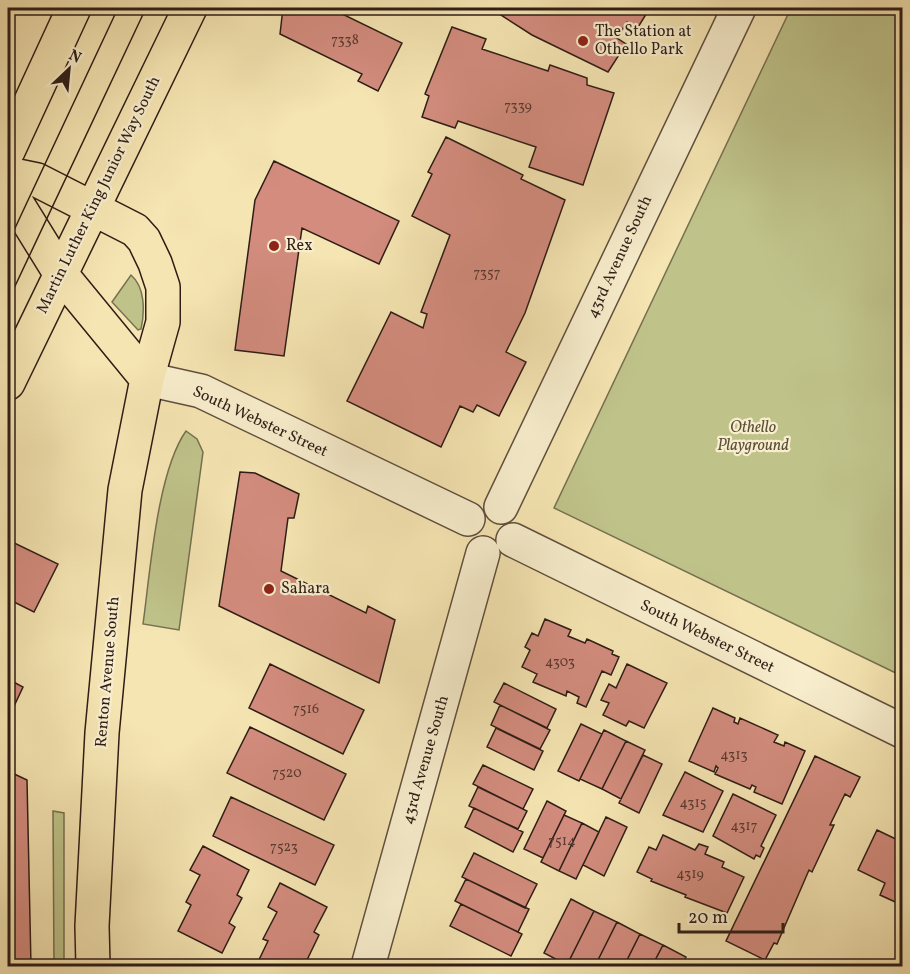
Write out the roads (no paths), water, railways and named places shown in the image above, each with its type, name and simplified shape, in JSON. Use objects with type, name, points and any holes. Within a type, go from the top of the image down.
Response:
[{"type":"main road","points":[[8,151],[74,8]]},
{"type":"main road","name":"Martin Luther King Junior Way South","points":[[8,383],[190,8]]},
{"type":"main road","name":"Renton Avenue South","points":[[8,174],[37,180],[135,230],[144,240],[158,271],[162,287],[163,321],[147,379],[125,490],[102,733],[92,926],[93,966]]},
{"type":"main road","points":[[8,189],[60,273],[147,379]]},
{"type":"street","name":"43rd Avenue South","points":[[501,507],[739,8]]},
{"type":"street","name":"South Webster Street","points":[[147,379],[201,391],[468,519]]},
{"type":"street","points":[[482,506],[501,507],[513,522],[498,546],[472,546],[467,538],[468,519],[482,506]]},
{"type":"street","name":"43rd Avenue South","points":[[368,966],[498,546]]},
{"type":"street","name":"South Webster Street","points":[[498,546],[903,731]]},
{"type":"tram line","points":[[8,243],[118,8]]},
{"type":"tram line","points":[[8,301],[146,8]]},
{"type":"place","name":"The Station at Othello Park","points":[[583,41]]},
{"type":"place","name":"Rex","points":[[274,246]]},
{"type":"place","name":"Sahara","points":[[269,589]]},
{"type":"park label","name":"Othello Playground","points":[[753,437]]}]
